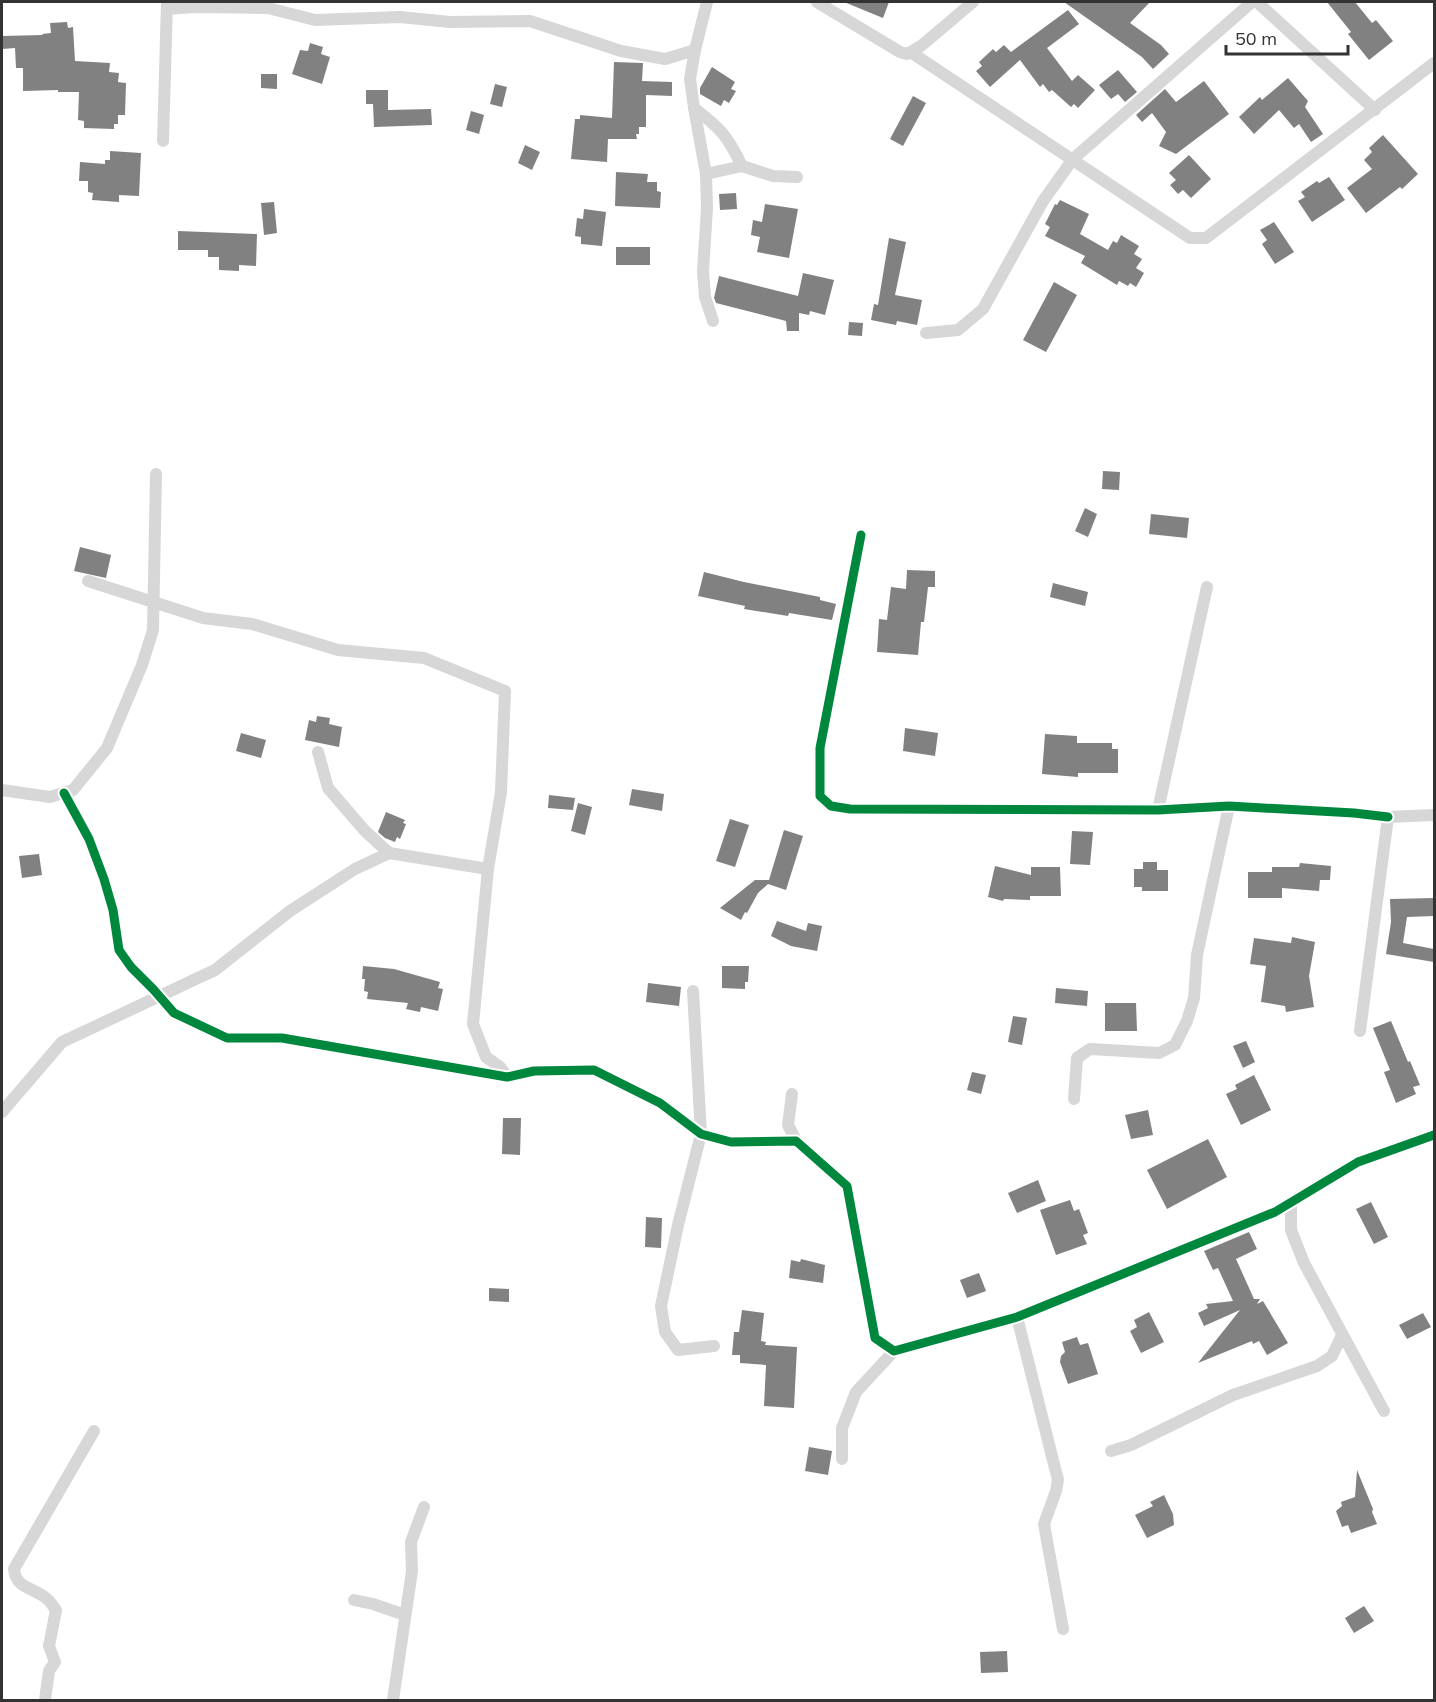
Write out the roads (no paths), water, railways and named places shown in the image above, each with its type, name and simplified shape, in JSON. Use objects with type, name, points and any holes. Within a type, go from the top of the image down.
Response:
[{"type":"street","points":[[707,2],[690,79],[706,174],[707,208],[703,271],[705,297],[713,321]]},
{"type":"street","points":[[817,2],[838,7],[900,52],[907,54],[912,53],[973,2]]},
{"type":"street","points":[[926,333],[958,330],[983,309],[1043,201],[1073,159],[1255,2],[1375,111]]},
{"type":"street","points":[[163,141],[167,5],[194,8],[267,8],[315,20],[400,17],[450,22],[530,21],[621,51],[665,59],[695,50]]},
{"type":"street","points":[[912,53],[1190,238],[1206,238],[1375,111],[1434,63]]},
{"type":"street","points":[[694,108],[715,124],[730,140],[741,166]]},
{"type":"street","points":[[706,174],[741,166],[773,176],[797,177]]},
{"type":"street","points":[[2,790],[50,797],[73,790],[107,748],[142,665],[153,630],[156,474]]},
{"type":"street","points":[[861,535],[820,748],[820,796],[831,806],[850,810],[1158,810],[1229,806],[1388,817],[1434,815]]},
{"type":"street","points":[[88,581],[203,618],[252,624],[338,650],[424,658],[505,691],[501,792],[489,869],[473,1024],[486,1057],[500,1067],[507,1077]]},
{"type":"street","points":[[1158,810],[1207,588]]},
{"type":"street","points":[[318,752],[328,788],[365,831],[389,853],[489,869]]},
{"type":"street","points":[[64,793],[89,839],[104,879],[113,910],[119,950],[131,967],[174,1013],[227,1038],[282,1038],[507,1077],[534,1071],[594,1070],[660,1103],[701,1134],[731,1142],[796,1141]]},
{"type":"street","points":[[1074,1099],[1077,1058],[1090,1049],[1159,1053],[1175,1045],[1194,998],[1197,955],[1229,806]]},
{"type":"street","points":[[1360,1031],[1388,817]]},
{"type":"street","points":[[2,1112],[62,1042],[215,970],[290,911],[355,869],[389,853]]},
{"type":"street","points":[[693,991],[701,1134],[661,1306],[666,1332],[678,1350],[714,1346]]},
{"type":"street","points":[[792,1094],[788,1125],[796,1141],[847,1186],[875,1338],[894,1352]]},
{"type":"street","points":[[842,1459],[842,1428],[856,1392],[894,1352],[1017,1317],[1275,1212],[1358,1162],[1434,1135]]},
{"type":"street","points":[[1291,1202],[1291,1230],[1304,1263],[1384,1411]]},
{"type":"street","points":[[1017,1317],[1058,1480],[1044,1524],[1063,1629]]},
{"type":"street","points":[[1111,1451],[1131,1445],[1233,1395],[1317,1366],[1332,1356],[1342,1335]]},
{"type":"street","points":[[45,1701],[49,1671],[55,1662],[49,1646],[56,1610],[47,1598],[20,1583],[15,1578],[14,1569],[94,1431]]},
{"type":"street","points":[[393,1701],[412,1571],[411,1542],[424,1507]]},
{"type":"street","points":[[354,1600],[405,1615]]}]
